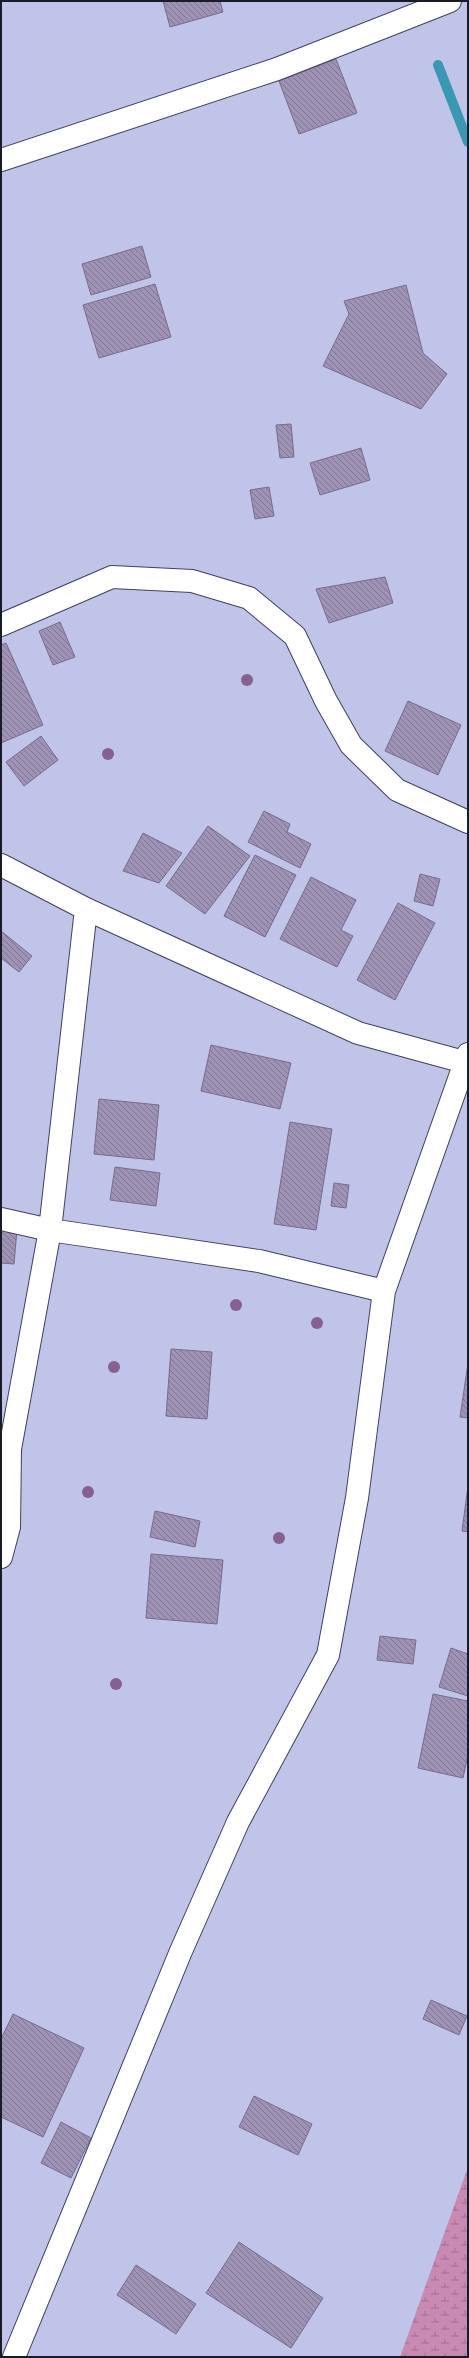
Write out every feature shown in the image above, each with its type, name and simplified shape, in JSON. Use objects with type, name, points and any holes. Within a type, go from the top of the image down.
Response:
[{"type":"street","points":[[1,160],[277,69],[450,1]]},
{"type":"street","points":[[1,625],[112,577],[192,581],[249,598],[295,636],[326,701],[351,745],[397,790],[468,822]]},
{"type":"street","points":[[1,865],[86,909],[358,1033],[466,1058],[384,1291],[357,1498],[328,1656],[238,1822],[178,1959],[14,2357]]},
{"type":"street","points":[[1,1557],[9,1527],[10,1449],[50,1230],[86,909]]},
{"type":"street","points":[[1,1219],[50,1230],[259,1261],[384,1291]]},
{"type":"green space","points":[[468,2167],[468,2357],[400,2357]]},
{"type":"building","points":[[163,1],[220,1],[223,12],[170,27]]},
{"type":"building","points":[[336,59],[357,113],[299,134],[279,81]]},
{"type":"building","points":[[142,246],[151,277],[91,295],[82,264]]},
{"type":"building","points":[[155,284],[171,337],[99,358],[83,305]]},
{"type":"building","points":[[406,285],[423,353],[447,374],[421,409],[323,366],[349,314],[344,301]]},
{"type":"building","points":[[291,424],[294,457],[280,458],[276,425]]},
{"type":"building","points":[[361,448],[370,480],[320,495],[310,463]]},
{"type":"building","points":[[269,487],[274,516],[255,519],[250,490]]},
{"type":"building","points":[[385,577],[393,603],[329,623],[316,589]]},
{"type":"building","points":[[60,622],[75,657],[53,665],[39,631]]},
{"type":"building","points":[[6,643],[43,725],[1,743],[1,645]]},
{"type":"building","points":[[408,701],[461,725],[438,775],[385,751]]},
{"type":"building","points":[[41,736],[58,760],[24,786],[6,762]]},
{"type":"building","points":[[264,811],[290,824],[287,832],[311,844],[300,868],[248,842]]},
{"type":"building","points":[[208,826],[250,856],[205,914],[166,886]]},
{"type":"building","points":[[143,833],[182,853],[159,883],[123,871]]},
{"type":"building","points":[[255,855],[296,875],[265,937],[224,916]]},
{"type":"building","points":[[420,874],[440,879],[433,906],[414,901]]},
{"type":"building","points":[[311,877],[356,900],[341,930],[353,936],[337,967],[280,939]]},
{"type":"building","points":[[398,903],[435,923],[395,1000],[357,980]]},
{"type":"building","points":[[1,931],[32,956],[19,972],[1,958]]},
{"type":"building","points":[[211,1045],[291,1063],[280,1109],[201,1091]]},
{"type":"building","points":[[99,1099],[159,1105],[154,1160],[94,1154]]},
{"type":"building","points":[[290,1122],[332,1129],[316,1230],[274,1224]]},
{"type":"building","points":[[115,1167],[160,1173],[156,1206],[110,1200]]},
{"type":"building","points":[[334,1183],[349,1185],[346,1208],[331,1206]]},
{"type":"building","points":[[1,1228],[17,1230],[14,1264],[1,1263]]},
{"type":"building","points":[[171,1349],[212,1352],[207,1419],[166,1416]]},
{"type":"building","points":[[468,1363],[468,1418],[460,1417]]},
{"type":"building","points":[[468,1486],[468,1532],[462,1531]]},
{"type":"building","points":[[155,1511],[200,1521],[195,1547],[150,1537]]},
{"type":"building","points":[[151,1554],[223,1560],[217,1624],[146,1618]]},
{"type":"building","points":[[380,1636],[416,1640],[413,1664],[377,1660]]},
{"type":"building","points":[[451,1648],[468,1654],[468,1696],[439,1687]]},
{"type":"building","points":[[433,1694],[468,1701],[468,1755],[463,1778],[418,1768]]},
{"type":"building","points":[[431,2000],[467,2016],[459,2035],[423,2019]]},
{"type":"building","points":[[13,2014],[84,2048],[43,2137],[1,2117],[1,2039]]},
{"type":"building","points":[[254,2096],[312,2124],[298,2155],[239,2127]]},
{"type":"building","points":[[61,2122],[91,2138],[71,2178],[41,2163]]},
{"type":"building","points":[[239,2242],[323,2298],[291,2348],[206,2293]]},
{"type":"building","points":[[136,2265],[196,2304],[176,2334],[117,2295]]},
{"type":"waterway","points":[[438,65],[468,142]]}]
